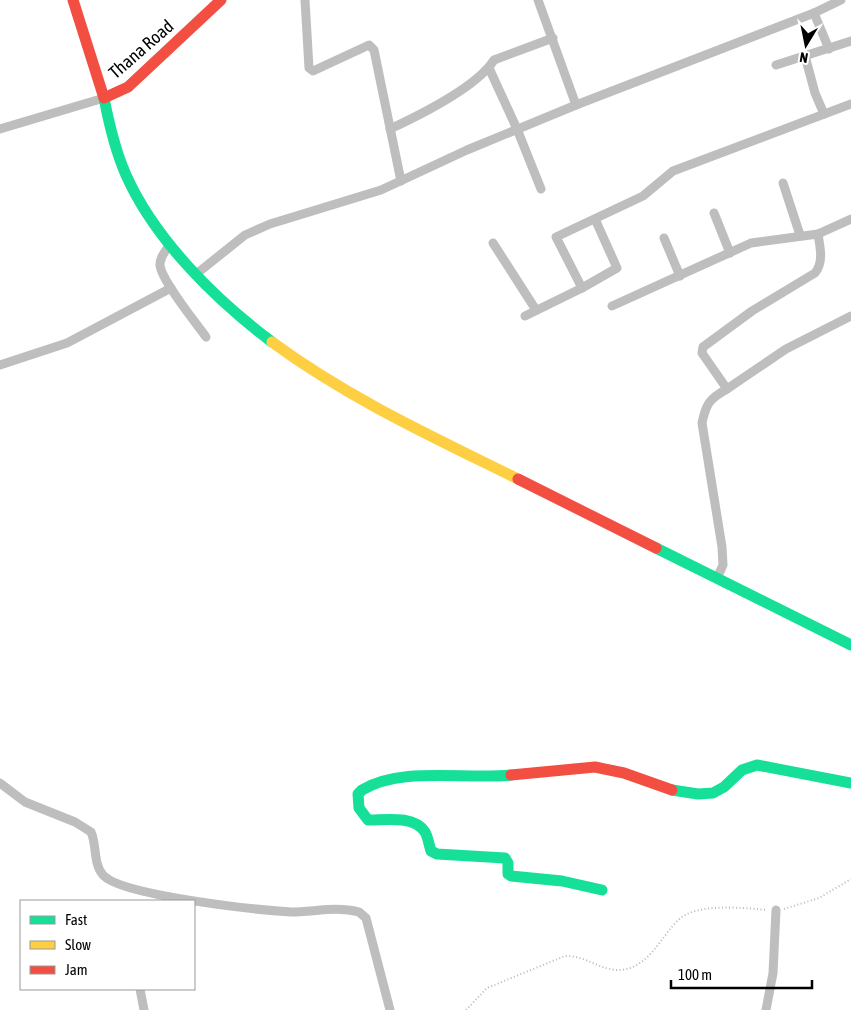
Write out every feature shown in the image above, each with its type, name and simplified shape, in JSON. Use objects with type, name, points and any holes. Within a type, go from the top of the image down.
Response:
[{"type":"main road","points":[[73,0],[104,98],[113,142],[124,170],[140,200],[170,244],[196,275],[219,300],[255,331],[335,385],[382,411],[851,645]]},
{"type":"main road","name":"Thana Road","points":[[104,98],[128,87],[221,0]]},
{"type":"main road","points":[[602,890],[562,881],[511,876],[508,874],[506,858],[437,854],[431,851],[425,832],[421,828],[402,822],[368,820],[360,810],[358,794],[365,788],[390,782],[400,776],[486,778],[595,767],[606,768],[641,780],[694,794],[715,793],[722,789],[745,767],[757,765],[851,783]]},
{"type":"street","points":[[305,0],[309,68],[313,71],[369,45],[374,50],[401,182]]},
{"type":"street","points":[[538,0],[576,105]]},
{"type":"street","points":[[196,275],[245,234],[270,224],[401,182],[517,129],[814,13],[841,0]]},
{"type":"street","points":[[814,13],[829,49]]},
{"type":"street","points":[[390,129],[424,112],[489,68],[494,60],[553,38]]},
{"type":"street","points":[[776,65],[851,41]]},
{"type":"street","points":[[805,56],[815,93],[824,114]]},
{"type":"street","points":[[489,68],[517,129],[541,189]]},
{"type":"street","points":[[0,129],[104,98]]},
{"type":"street","points":[[582,288],[556,237],[644,196],[673,171],[851,104]]},
{"type":"street","points":[[783,183],[800,235]]},
{"type":"street","points":[[714,213],[730,253]]},
{"type":"street","points":[[612,306],[751,243],[818,234],[851,218]]},
{"type":"street","points":[[525,316],[582,288],[617,268],[595,219]]},
{"type":"street","points":[[727,389],[704,359],[703,347],[752,311],[815,273],[820,268],[821,261],[818,234]]},
{"type":"street","points":[[664,238],[680,276]]},
{"type":"street","points":[[492,243],[536,310]]},
{"type":"street","points":[[170,244],[161,258],[160,266],[171,288],[206,337]]},
{"type":"street","points":[[0,365],[67,343],[171,288]]},
{"type":"street","points":[[717,578],[722,565],[722,547],[702,423],[705,407],[715,396],[786,349],[851,316]]},
{"type":"street","points":[[0,783],[25,802],[76,822],[91,832],[100,872],[104,877],[114,883],[163,899]]},
{"type":"street","points":[[195,902],[292,912],[327,909],[359,912],[366,918],[390,1010]]},
{"type":"street","points":[[766,1010],[773,973],[776,910]]},
{"type":"street","points":[[140,990],[144,1010]]},
{"type":"path","points":[[466,1010],[487,988],[565,956],[574,955],[604,967],[620,970],[632,966],[652,953],[678,921],[687,914],[718,908],[776,910],[803,905],[851,879]]},
{"type":"traffic: fast","points":[[104,98],[122,166],[138,199],[153,223],[209,288],[272,342]]},
{"type":"traffic: fast","points":[[656,548],[851,645]]},
{"type":"traffic: fast","points":[[672,790],[698,794],[713,793],[724,787],[742,770],[757,765],[851,783]]},
{"type":"traffic: fast","points":[[511,775],[434,775],[396,778],[362,790],[358,794],[359,808],[368,820],[391,819],[414,823],[425,832],[431,851],[437,854],[505,858],[508,863],[508,874],[511,876],[562,881],[602,890]]},
{"type":"traffic: slow","points":[[272,342],[361,399],[518,479]]},
{"type":"traffic: jam","points":[[73,0],[104,98],[128,87],[221,0]]},
{"type":"traffic: jam","points":[[518,479],[656,548]]},
{"type":"traffic: jam","points":[[511,775],[595,767],[624,773],[672,790]]}]
